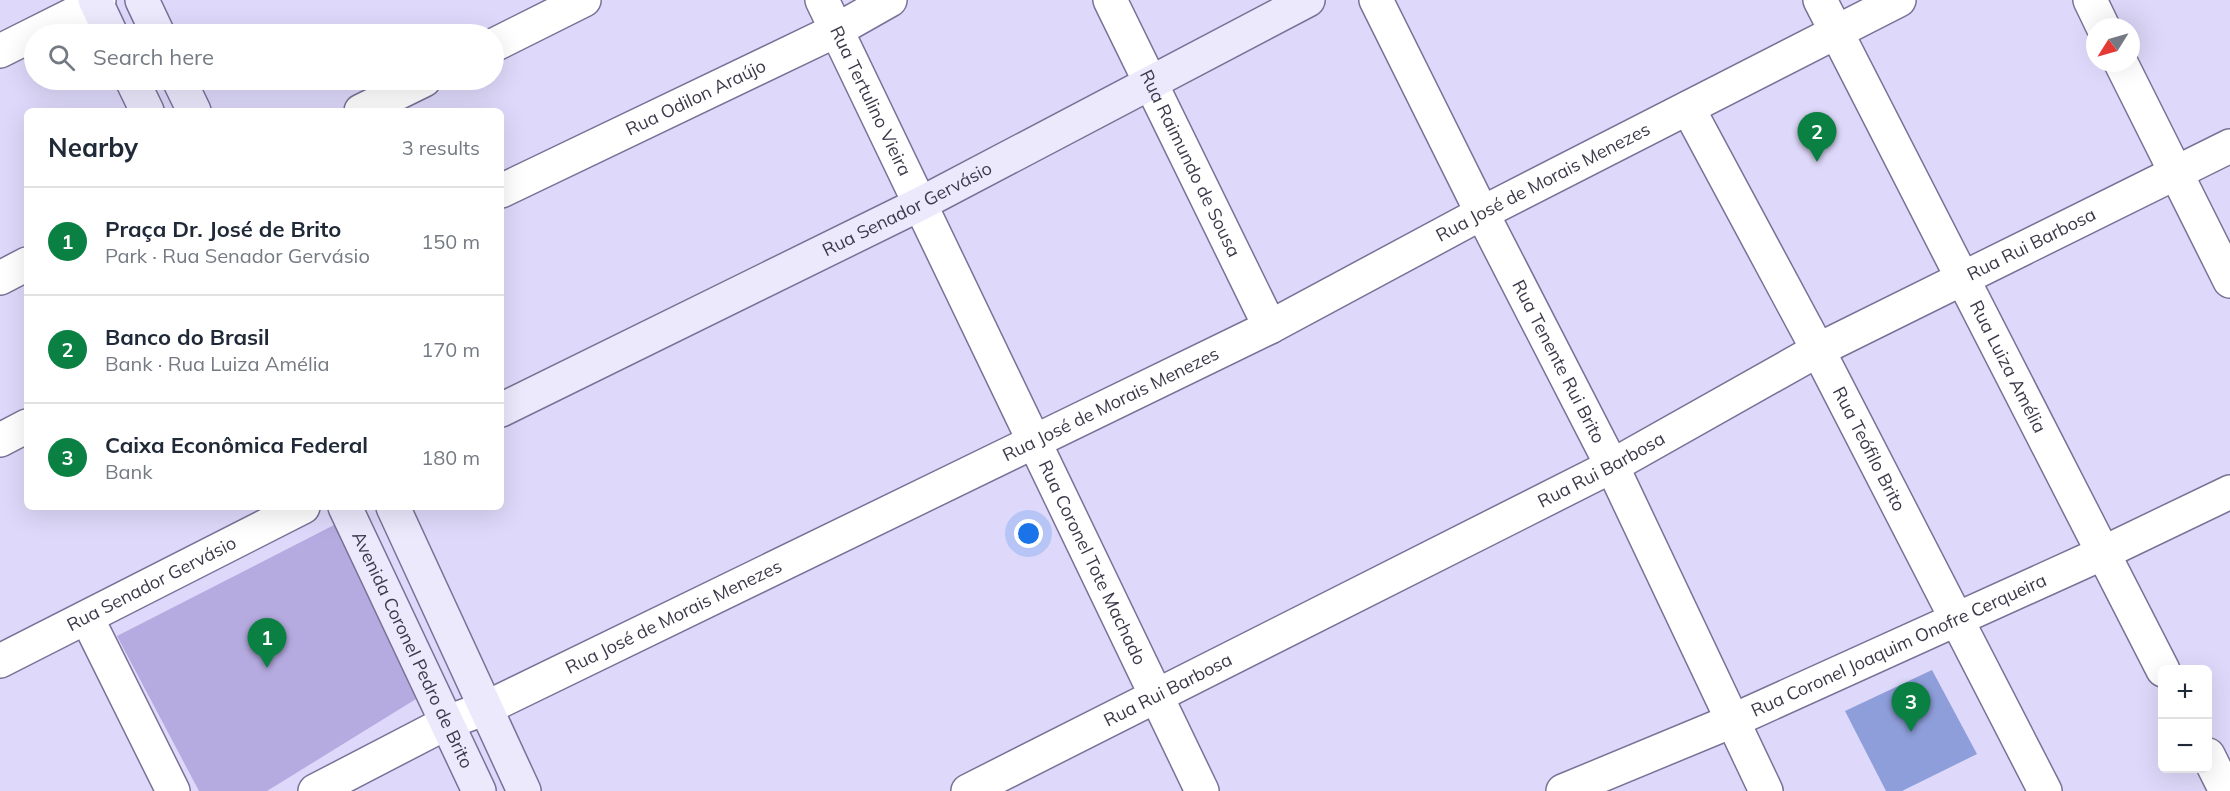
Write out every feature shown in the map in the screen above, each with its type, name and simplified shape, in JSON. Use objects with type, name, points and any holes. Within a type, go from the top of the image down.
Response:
[{"type":"main road","points":[[142,0],[153,24]]},
{"type":"main road","name":"Rua Senador Gervásio","points":[[504,409],[920,204],[1308,0]]},
{"type":"main road","points":[[97,1],[107,24]]},
{"type":"main road","points":[[137,90],[146,108]]},
{"type":"main road","points":[[185,90],[193,108]]},
{"type":"main road","name":"Avenida Coronel Pedro de Brito","points":[[346,510],[479,791]]},
{"type":"main road","points":[[394,510],[524,791]]},
{"type":"street","points":[[504,40],[584,0]]},
{"type":"street","name":"Rua Tertulino Vieira","points":[[822,0],[920,204]]},
{"type":"street","name":"Rua Odilon Araújo","points":[[504,190],[837,30],[890,0]]},
{"type":"street","name":"Rua Raimundo de Sousa","points":[[1110,0],[1270,327]]},
{"type":"street","name":"Rua Tenente Rui Brito","points":[[1376,0],[1612,466],[1766,791]]},
{"type":"street","name":"Rua Luiza Amélia","points":[[1820,0],[2161,665]]},
{"type":"street","name":"Rua José de Morais Menezes","points":[[315,791],[448,722],[486,708],[1270,327],[1482,213],[1899,0]]},
{"type":"street","points":[[2090,0],[2099,18]]},
{"type":"street","points":[[52,24],[97,1]]},
{"type":"street","points":[[0,51],[24,39]]},
{"type":"street","points":[[2125,72],[2230,281]]},
{"type":"street","points":[[367,108],[404,90]]},
{"type":"street","name":"Rua Teófilo Brito","points":[[1688,108],[1818,350],[2045,791]]},
{"type":"street","name":"Rua Rui Barbosa","points":[[984,787],[1157,696],[1612,466],[1818,350],[2230,146]]},
{"type":"street","name":"Rua Coronel Tote Machado","points":[[920,204],[1202,791]]},
{"type":"street","points":[[0,278],[24,266]]},
{"type":"street","points":[[0,440],[24,428]]},
{"type":"street","name":"Rua Coronel Joaquim Onofre Cerqueira","points":[[1563,791],[1732,721],[2103,553],[2230,492]]},
{"type":"street","name":"Rua Senador Gervásio","points":[[0,661],[297,510]]},
{"type":"street","points":[[87,618],[173,791]]},
{"type":"street","points":[[2212,763],[2226,791]]},
{"type":"shaded area","points":[[334,525],[416,699],[267,791],[199,791],[117,636]]},
{"type":"building","points":[[1932,670],[1977,754],[1902,791],[1886,791],[1845,711]]},
{"type":"place","name":"Banco do Brasil","points":[[1817,162]]},
{"type":"place","name":"Praça Dr. José de Brito","points":[[267,668]]},
{"type":"place","name":"Caixa Econômica Federal","points":[[1911,732]]}]
